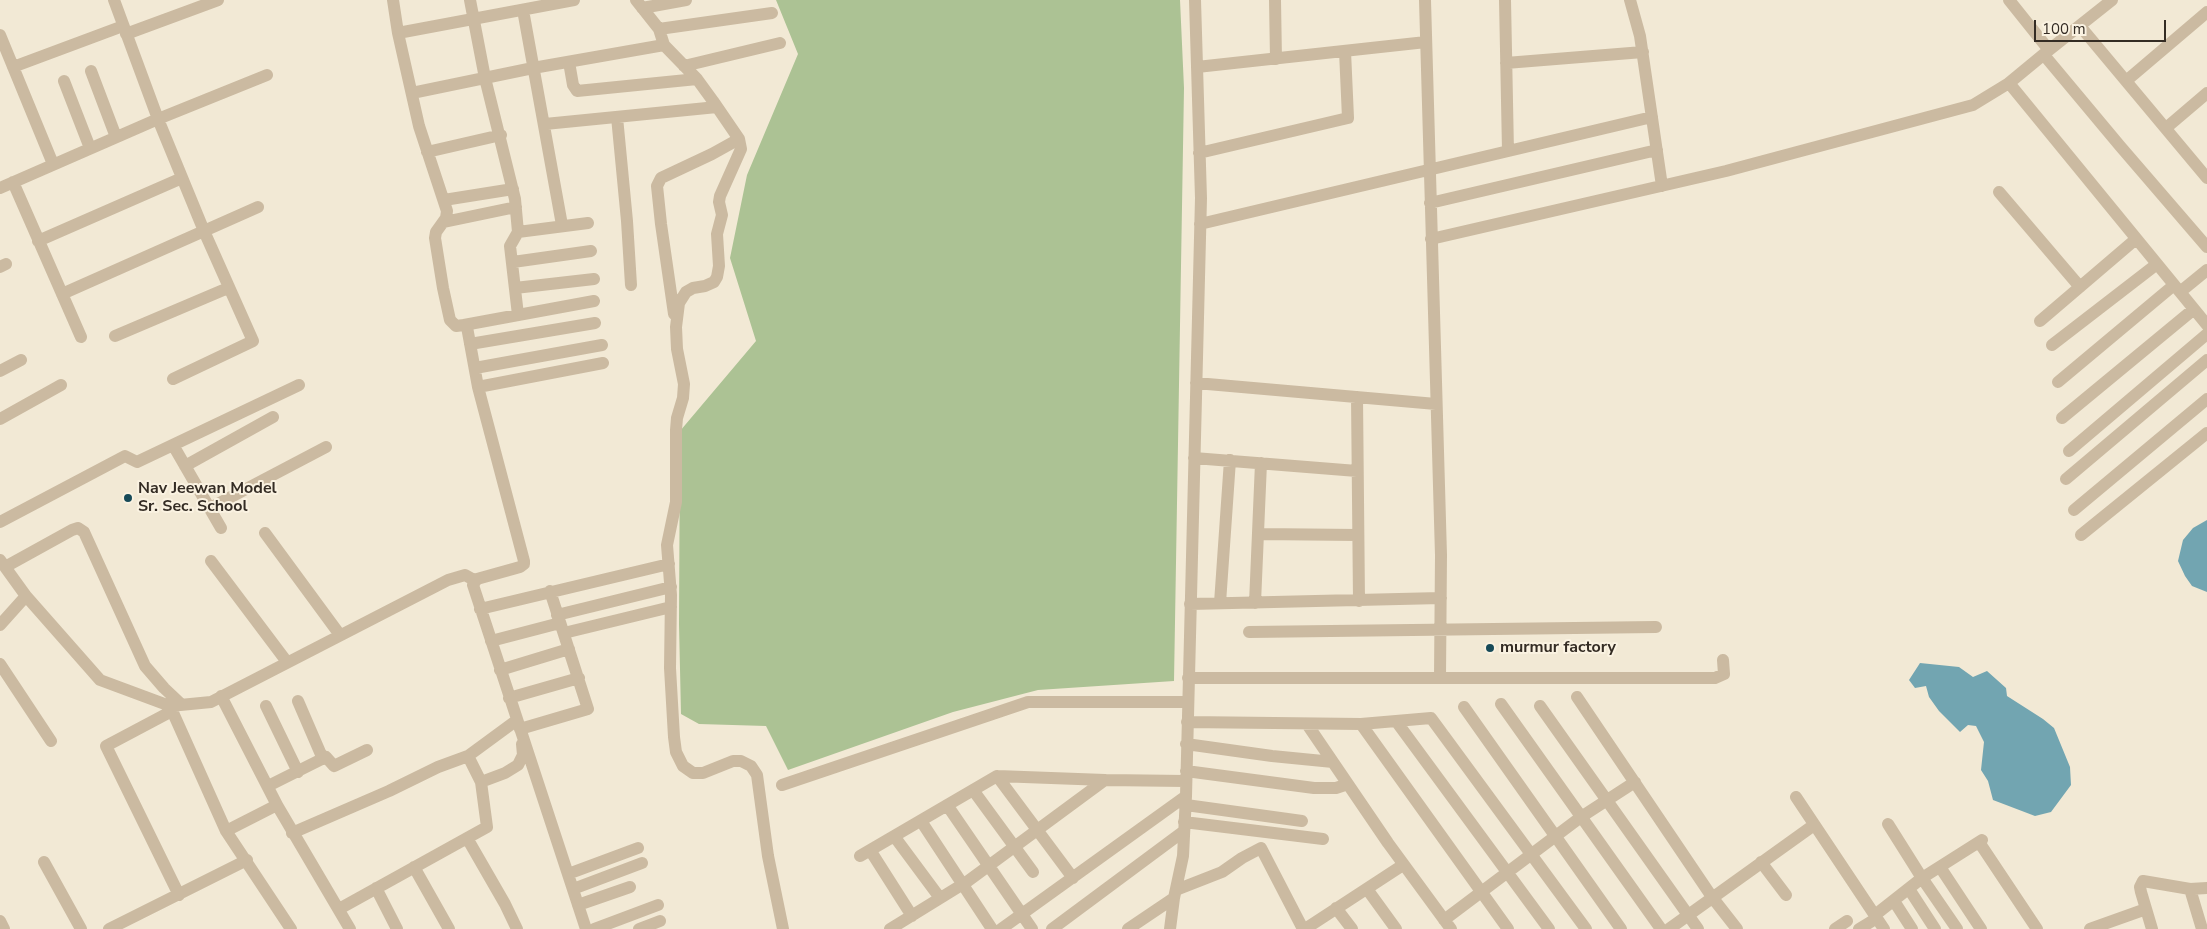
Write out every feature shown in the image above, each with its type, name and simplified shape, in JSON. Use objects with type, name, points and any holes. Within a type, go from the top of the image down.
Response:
[{"type":"street","points":[[114,0],[182,178],[228,288],[253,341],[173,379]]},
{"type":"street","points":[[13,67],[218,0]]},
{"type":"street","points":[[393,0],[398,33],[427,152],[447,210],[444,222],[436,232],[435,238],[450,320],[456,326],[464,325],[594,301]]},
{"type":"street","points":[[470,0],[516,207],[518,232],[510,246],[518,315]]},
{"type":"street","points":[[398,33],[574,0]]},
{"type":"street","points":[[639,4],[686,0]]},
{"type":"street","points":[[1170,929],[1183,856],[1186,800],[1185,776],[1200,224],[1195,0]]},
{"type":"street","points":[[1274,0],[1276,59]]},
{"type":"street","points":[[1425,0],[1441,598],[1440,677]]},
{"type":"street","points":[[1505,0],[1508,151]]},
{"type":"street","points":[[1630,0],[1643,52],[1662,186]]},
{"type":"street","points":[[1431,239],[1726,172],[1973,105],[2009,83],[2112,0]]},
{"type":"street","points":[[2017,2],[2046,53],[2120,146],[2207,247]]},
{"type":"street","points":[[639,4],[659,29],[664,46],[697,79],[717,107],[739,139],[741,149],[723,185],[718,202],[722,215],[717,234],[719,266],[717,277],[714,282],[693,288],[682,296],[679,303],[676,326]]},
{"type":"street","points":[[523,10],[562,225]]},
{"type":"street","points":[[2126,81],[2207,12]]},
{"type":"street","points":[[659,29],[772,13]]},
{"type":"street","points":[[2080,26],[2207,178]]},
{"type":"street","points":[[0,36],[53,164]]},
{"type":"street","points":[[1197,67],[1426,42]]},
{"type":"street","points":[[684,66],[780,43]]},
{"type":"street","points":[[412,93],[534,68],[664,46]]},
{"type":"street","points":[[1199,153],[1348,118],[1344,51]]},
{"type":"street","points":[[1506,63],[1643,52]]},
{"type":"street","points":[[569,62],[573,85],[577,91],[697,79]]},
{"type":"street","points":[[91,71],[116,137]]},
{"type":"street","points":[[0,188],[158,119],[267,75]]},
{"type":"street","points":[[64,81],[90,148]]},
{"type":"street","points":[[2009,83],[2207,325]]},
{"type":"street","points":[[2166,128],[2207,93]]},
{"type":"street","points":[[545,124],[717,107]]},
{"type":"street","points":[[617,117],[631,285]]},
{"type":"street","points":[[1200,224],[1652,117]]},
{"type":"street","points":[[427,152],[501,135]]},
{"type":"street","points":[[739,139],[661,178],[657,186],[676,326],[677,349],[684,384],[683,398],[677,418],[676,502],[667,545],[671,587],[670,668],[676,752],[683,766],[693,773],[703,773],[733,761],[741,761],[751,766],[754,770],[760,788],[768,856],[783,929]]},
{"type":"street","points":[[1430,202],[1657,150]]},
{"type":"street","points":[[38,241],[182,178]]},
{"type":"street","points":[[12,182],[81,337]]},
{"type":"street","points":[[444,200],[513,189]]},
{"type":"street","points":[[1999,192],[2080,287]]},
{"type":"street","points":[[62,294],[258,207]]},
{"type":"street","points":[[444,222],[516,207]]},
{"type":"street","points":[[518,232],[588,223]]},
{"type":"street","points":[[2040,321],[2136,239]]},
{"type":"street","points":[[513,262],[591,251]]},
{"type":"street","points":[[2052,345],[2157,264]]},
{"type":"street","points":[[2058,382],[2177,289],[2207,270]]},
{"type":"street","points":[[515,288],[594,278]]},
{"type":"street","points":[[115,336],[228,288]]},
{"type":"street","points":[[2062,418],[2194,309]]},
{"type":"street","points":[[470,344],[595,323]]},
{"type":"street","points":[[179,894],[106,746],[175,707],[211,702],[448,580],[465,575],[474,580],[520,567],[524,564],[492,432],[478,387],[467,328],[464,325]]},
{"type":"street","points":[[2069,451],[2207,334]]},
{"type":"street","points":[[475,368],[602,345]]},
{"type":"street","points":[[0,371],[22,360]]},
{"type":"street","points":[[2066,479],[2207,360]]},
{"type":"street","points":[[478,387],[603,363]]},
{"type":"street","points":[[1196,383],[1436,404]]},
{"type":"street","points":[[0,419],[61,385]]},
{"type":"street","points":[[0,522],[126,456],[137,462],[299,385]]},
{"type":"street","points":[[1356,397],[1359,601]]},
{"type":"street","points":[[2074,510],[2207,399]]},
{"type":"street","points":[[185,466],[273,417]]},
{"type":"street","points":[[2081,535],[2207,432]]},
{"type":"street","points":[[173,445],[221,528]]},
{"type":"street","points":[[210,508],[326,447]]},
{"type":"street","points":[[1194,458],[1357,471]]},
{"type":"street","points":[[1220,603],[1230,460]]},
{"type":"street","points":[[1255,603],[1261,463]]},
{"type":"street","points":[[175,707],[100,680],[26,596],[2,563],[72,530],[78,528],[84,532],[145,666],[164,688],[175,707],[226,831],[291,929]]},
{"type":"street","points":[[265,533],[340,635]]},
{"type":"street","points":[[1258,534],[1358,535]]},
{"type":"street","points":[[211,562],[287,662]]},
{"type":"street","points":[[480,609],[669,564]]},
{"type":"street","points":[[474,580],[473,586],[480,609],[586,929]]},
{"type":"street","points":[[491,641],[560,624],[671,587]]},
{"type":"street","points":[[292,832],[389,792],[438,767],[468,756],[518,725],[588,709],[550,592]]},
{"type":"street","points":[[0,625],[26,596]]},
{"type":"street","points":[[1190,604],[1441,598]]},
{"type":"street","points":[[560,624],[671,607]]},
{"type":"street","points":[[1249,632],[1656,627]]},
{"type":"street","points":[[500,670],[569,649]]},
{"type":"street","points":[[1188,678],[1715,678],[1724,674],[1723,660]]},
{"type":"street","points":[[0,664],[51,741]]},
{"type":"street","points":[[509,698],[578,678]]},
{"type":"street","points":[[221,696],[277,806],[350,929]]},
{"type":"street","points":[[1578,697],[1712,897],[1737,929]]},
{"type":"street","points":[[298,702],[323,759]]},
{"type":"street","points":[[782,785],[1028,702],[1187,702]]},
{"type":"street","points":[[1501,704],[1661,929]]},
{"type":"street","points":[[266,706],[298,772]]},
{"type":"street","points":[[1540,706],[1698,929]]},
{"type":"street","points":[[1464,707],[1621,929]]},
{"type":"street","points":[[1187,722],[1361,724],[1431,718],[1586,929]]},
{"type":"street","points":[[1396,721],[1548,929]]},
{"type":"street","points":[[1307,724],[1403,865],[1447,924],[1481,892],[1581,817],[1635,782]]},
{"type":"street","points":[[1361,724],[1508,929]]},
{"type":"street","points":[[481,782],[505,774],[518,765],[523,755],[518,725]]},
{"type":"street","points":[[1186,744],[1333,762]]},
{"type":"street","points":[[268,786],[326,757],[334,766],[366,750]]},
{"type":"street","points":[[339,909],[487,827],[481,782],[468,756]]},
{"type":"street","points":[[912,916],[865,853],[997,776],[1105,780],[1185,776],[1314,788],[1336,788],[1348,784]]},
{"type":"street","points":[[997,776],[1039,829],[1073,878]]},
{"type":"street","points":[[890,929],[988,867],[1105,780]]},
{"type":"street","points":[[973,790],[1032,872]]},
{"type":"street","points":[[1796,797],[1884,929]]},
{"type":"street","points":[[1001,929],[1186,800],[1302,821]]},
{"type":"street","points":[[226,831],[277,806]]},
{"type":"street","points":[[947,806],[1032,929]]},
{"type":"street","points":[[921,821],[992,929]]},
{"type":"street","points":[[1888,824],[1957,929]]},
{"type":"street","points":[[1669,929],[1814,825]]},
{"type":"street","points":[[1052,929],[1184,827],[1323,839]]},
{"type":"street","points":[[894,836],[940,898]]},
{"type":"street","points":[[467,838],[505,904],[517,929]]},
{"type":"street","points":[[1859,929],[1922,878],[1980,841],[2037,929]]},
{"type":"street","points":[[568,874],[638,848]]},
{"type":"street","points":[[1128,929],[1175,894],[1222,872],[1261,848],[1310,928],[1336,908],[1403,865]]},
{"type":"street","points":[[109,929],[247,860]]},
{"type":"street","points":[[44,862],[81,929]]},
{"type":"street","points":[[1761,862],[1786,895]]},
{"type":"street","points":[[573,889],[642,864]]},
{"type":"street","points":[[414,867],[449,929]]},
{"type":"street","points":[[1940,867],[1981,929]]},
{"type":"street","points":[[2152,929],[2140,887],[2143,881],[2190,889],[2207,888]]},
{"type":"street","points":[[578,905],[630,887]]},
{"type":"street","points":[[376,888],[397,929]]},
{"type":"street","points":[[1367,889],[1396,929]]},
{"type":"street","points":[[2190,889],[2202,929]]},
{"type":"street","points":[[1909,890],[1935,929]]},
{"type":"street","points":[[1894,902],[1912,929]]},
{"type":"street","points":[[594,929],[658,905]]},
{"type":"street","points":[[1336,908],[1352,929]]},
{"type":"street","points":[[2090,929],[2146,910]]},
{"type":"street","points":[[1835,929],[1847,920]]},
{"type":"street","points":[[0,921],[4,929]]},
{"type":"street","points":[[639,929],[660,921]]},
{"type":"green space","points":[[776,0],[1180,0],[1184,88],[1174,681],[1038,690],[953,712],[788,770],[766,726],[699,724],[681,714],[679,624],[680,431],[756,341],[730,258],[747,175],[798,54]]},
{"type":"water","points":[[2207,520],[2207,592],[2192,586],[2178,561],[2183,540],[2193,528]]},
{"type":"water","points":[[1920,663],[1959,667],[1973,677],[1987,671],[2006,688],[2007,696],[2054,728],[2070,767],[2071,785],[2051,812],[2035,816],[1993,800],[1988,781],[1981,770],[1984,742],[1976,726],[1968,725],[1960,732],[1939,711],[1929,697],[1926,686],[1915,688],[1909,680]]},
{"type":"place","name":"Nav Jeewan Model Sr. Sec. School","points":[[128,498]]},
{"type":"place","name":"murmur factory","points":[[1490,648]]}]
